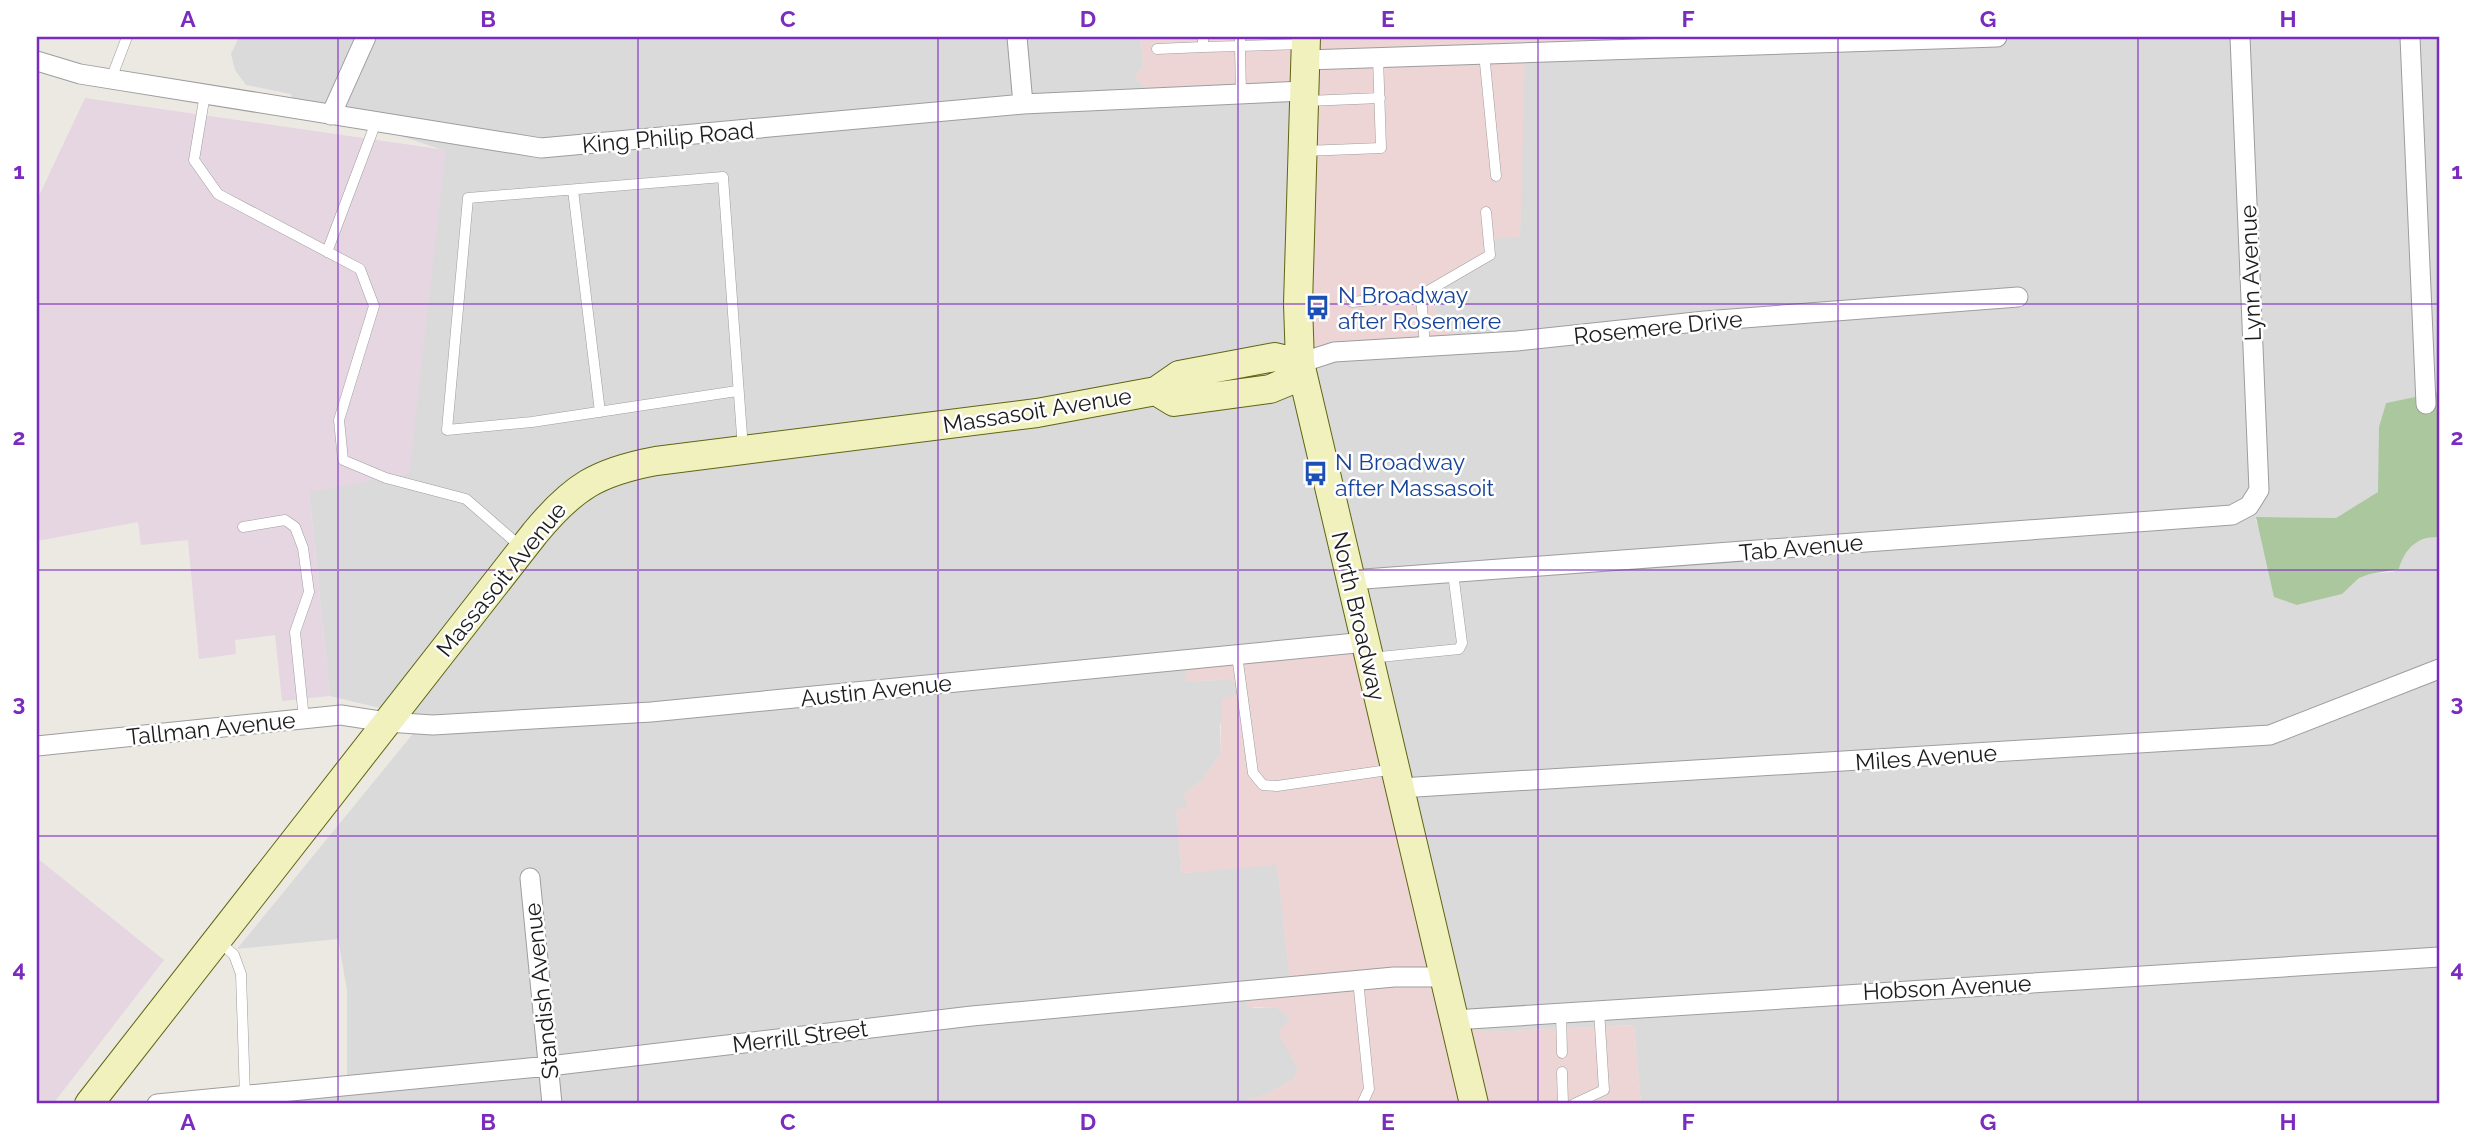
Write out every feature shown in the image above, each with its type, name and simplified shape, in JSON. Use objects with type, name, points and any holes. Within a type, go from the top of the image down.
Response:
[{"type":"main road","name":"North Broadway","points":[[1306,47],[1298,304],[1300,362],[1474,1104]]},
{"type":"main road","name":"Massasoit Avenue","points":[[89,1104],[523,549],[565,499],[599,475],[656,461],[1037,413],[1156,391],[1179,375],[1275,357],[1300,362]]},
{"type":"street","points":[[331,115],[366,37]]},
{"type":"street","points":[[1017,37],[1023,104]]},
{"type":"street","points":[[1306,47],[1378,57],[1997,37]]},
{"type":"street","name":"Lynn Avenue","points":[[2240,37],[2259,490],[2249,506]]},
{"type":"street","points":[[2410,37],[2426,404]]},
{"type":"street","name":"King Philip Road","points":[[37,61],[60,70],[111,79],[527,147],[554,148],[1023,104],[1241,94],[1305,96]]},
{"type":"street","name":"Rosemere Drive","points":[[1300,362],[1334,352],[2018,297]]},
{"type":"street","name":"Tab Avenue","points":[[1351,580],[2232,515],[2249,506]]},
{"type":"street","name":"Austin Avenue","points":[[386,722],[433,725],[651,712],[1237,655],[1368,650]]},
{"type":"street","name":"Miles Avenue","points":[[1397,779],[2270,735],[2439,669]]},
{"type":"street","name":"Tallman Avenue","points":[[37,746],[341,715],[386,722]]},
{"type":"street","name":"Standish Avenue","points":[[530,878],[552,1104]]},
{"type":"street","name":"Hobson Avenue","points":[[1454,1020],[2439,957]]},
{"type":"street","name":"Merrill Street","points":[[157,1104],[549,1066],[972,1016],[1358,980],[1444,977]]},
{"type":"lane","points":[[111,79],[127,37]]},
{"type":"lane","points":[[1157,49],[1223,41],[1259,41],[1306,47]]},
{"type":"lane","points":[[1240,41],[1241,94]]},
{"type":"lane","points":[[1483,52],[1496,176]]},
{"type":"lane","points":[[1303,151],[1381,148],[1378,57]]},
{"type":"lane","points":[[205,94],[194,160],[218,194],[360,269],[374,306],[339,420],[343,460],[386,478],[466,499],[523,549]]},
{"type":"lane","points":[[1305,96],[1380,98]]},
{"type":"lane","points":[[327,252],[376,122]]},
{"type":"lane","points":[[737,391],[532,422],[447,430],[468,198],[723,177],[737,391],[744,450]]},
{"type":"lane","points":[[573,190],[600,412]]},
{"type":"lane","points":[[1352,302],[1421,295],[1490,255],[1486,212]]},
{"type":"lane","points":[[1421,295],[1425,346]]},
{"type":"lane","points":[[243,527],[285,520],[295,527],[303,548],[309,592],[295,632],[303,719]]},
{"type":"lane","points":[[1368,650],[1459,649],[1462,643],[1453,573]]},
{"type":"lane","points":[[1237,655],[1252,773],[1264,785],[1397,779]]},
{"type":"lane","points":[[217,940],[234,956],[241,974],[245,1096]]},
{"type":"lane","points":[[1358,980],[1368,1089],[1362,1104]]},
{"type":"lane","points":[[1574,1104],[1604,1090],[1599,1009]]},
{"type":"lane","points":[[1561,1012],[1562,1052]]},
{"type":"lane","points":[[1562,1072],[1563,1104]]},
{"type":"shaded area","points":[[239,37],[1141,37],[1143,66],[1135,78],[1159,101],[1309,92],[1306,363],[1456,334],[1445,328],[1435,309],[1438,294],[1450,276],[1486,239],[1520,236],[1524,58],[1750,37],[2439,37],[2439,392],[2386,403],[2379,427],[2379,492],[2336,518],[2255,519],[2291,601],[2298,605],[2341,594],[2359,578],[2370,574],[2393,572],[2399,569],[2403,554],[2415,543],[2439,537],[2439,1104],[1641,1104],[1634,1025],[1490,1032],[1459,1027],[1369,664],[1187,682],[1231,679],[1244,692],[1220,724],[1220,755],[1202,780],[1184,795],[1189,808],[1176,809],[1182,873],[1277,864],[1291,989],[1252,1008],[1277,1007],[1290,1019],[1279,1033],[1298,1069],[1293,1079],[1268,1094],[1234,1104],[185,1104],[347,1090],[347,990],[338,939],[237,949],[425,719],[330,696],[309,491],[446,151],[292,100],[291,94],[246,85],[235,70],[231,54]]},
{"type":"shaded area","points":[[1141,37],[1750,37],[1525,58],[1520,237],[1487,239],[1485,258],[1450,276],[1438,294],[1435,309],[1445,328],[1456,334],[1467,333],[1464,351],[1315,364],[1306,363],[1309,92],[1159,101],[1135,78],[1143,66]]},
{"type":"shaded area","points":[[85,98],[446,150],[409,474],[309,492],[330,696],[282,701],[275,635],[235,640],[236,654],[199,659],[188,540],[141,545],[138,522],[37,541],[37,200]]},
{"type":"shaded area","points":[[1363,649],[1459,1027],[1490,1032],[1634,1025],[1641,1104],[1234,1104],[1268,1094],[1293,1079],[1298,1069],[1278,1033],[1290,1019],[1277,1007],[1247,1007],[1246,994],[1291,989],[1277,865],[1182,873],[1176,809],[1188,808],[1184,795],[1202,780],[1220,755],[1222,699],[1243,692],[1231,679],[1187,682],[1185,679],[1188,668]]},
{"type":"shaded area","points":[[37,858],[164,960],[53,1104],[37,1104]]},
{"type":"green space","points":[[2439,392],[2439,537],[2418,541],[2413,545],[2404,555],[2399,569],[2359,578],[2342,594],[2297,605],[2274,597],[2256,517],[2336,518],[2378,492],[2379,427],[2386,403]]},
{"type":"place","name":"N Broadway after Rosemere","points":[[1318,307]]},
{"type":"place","name":"N Broadway after Massasoit","points":[[1315,474]]}]
